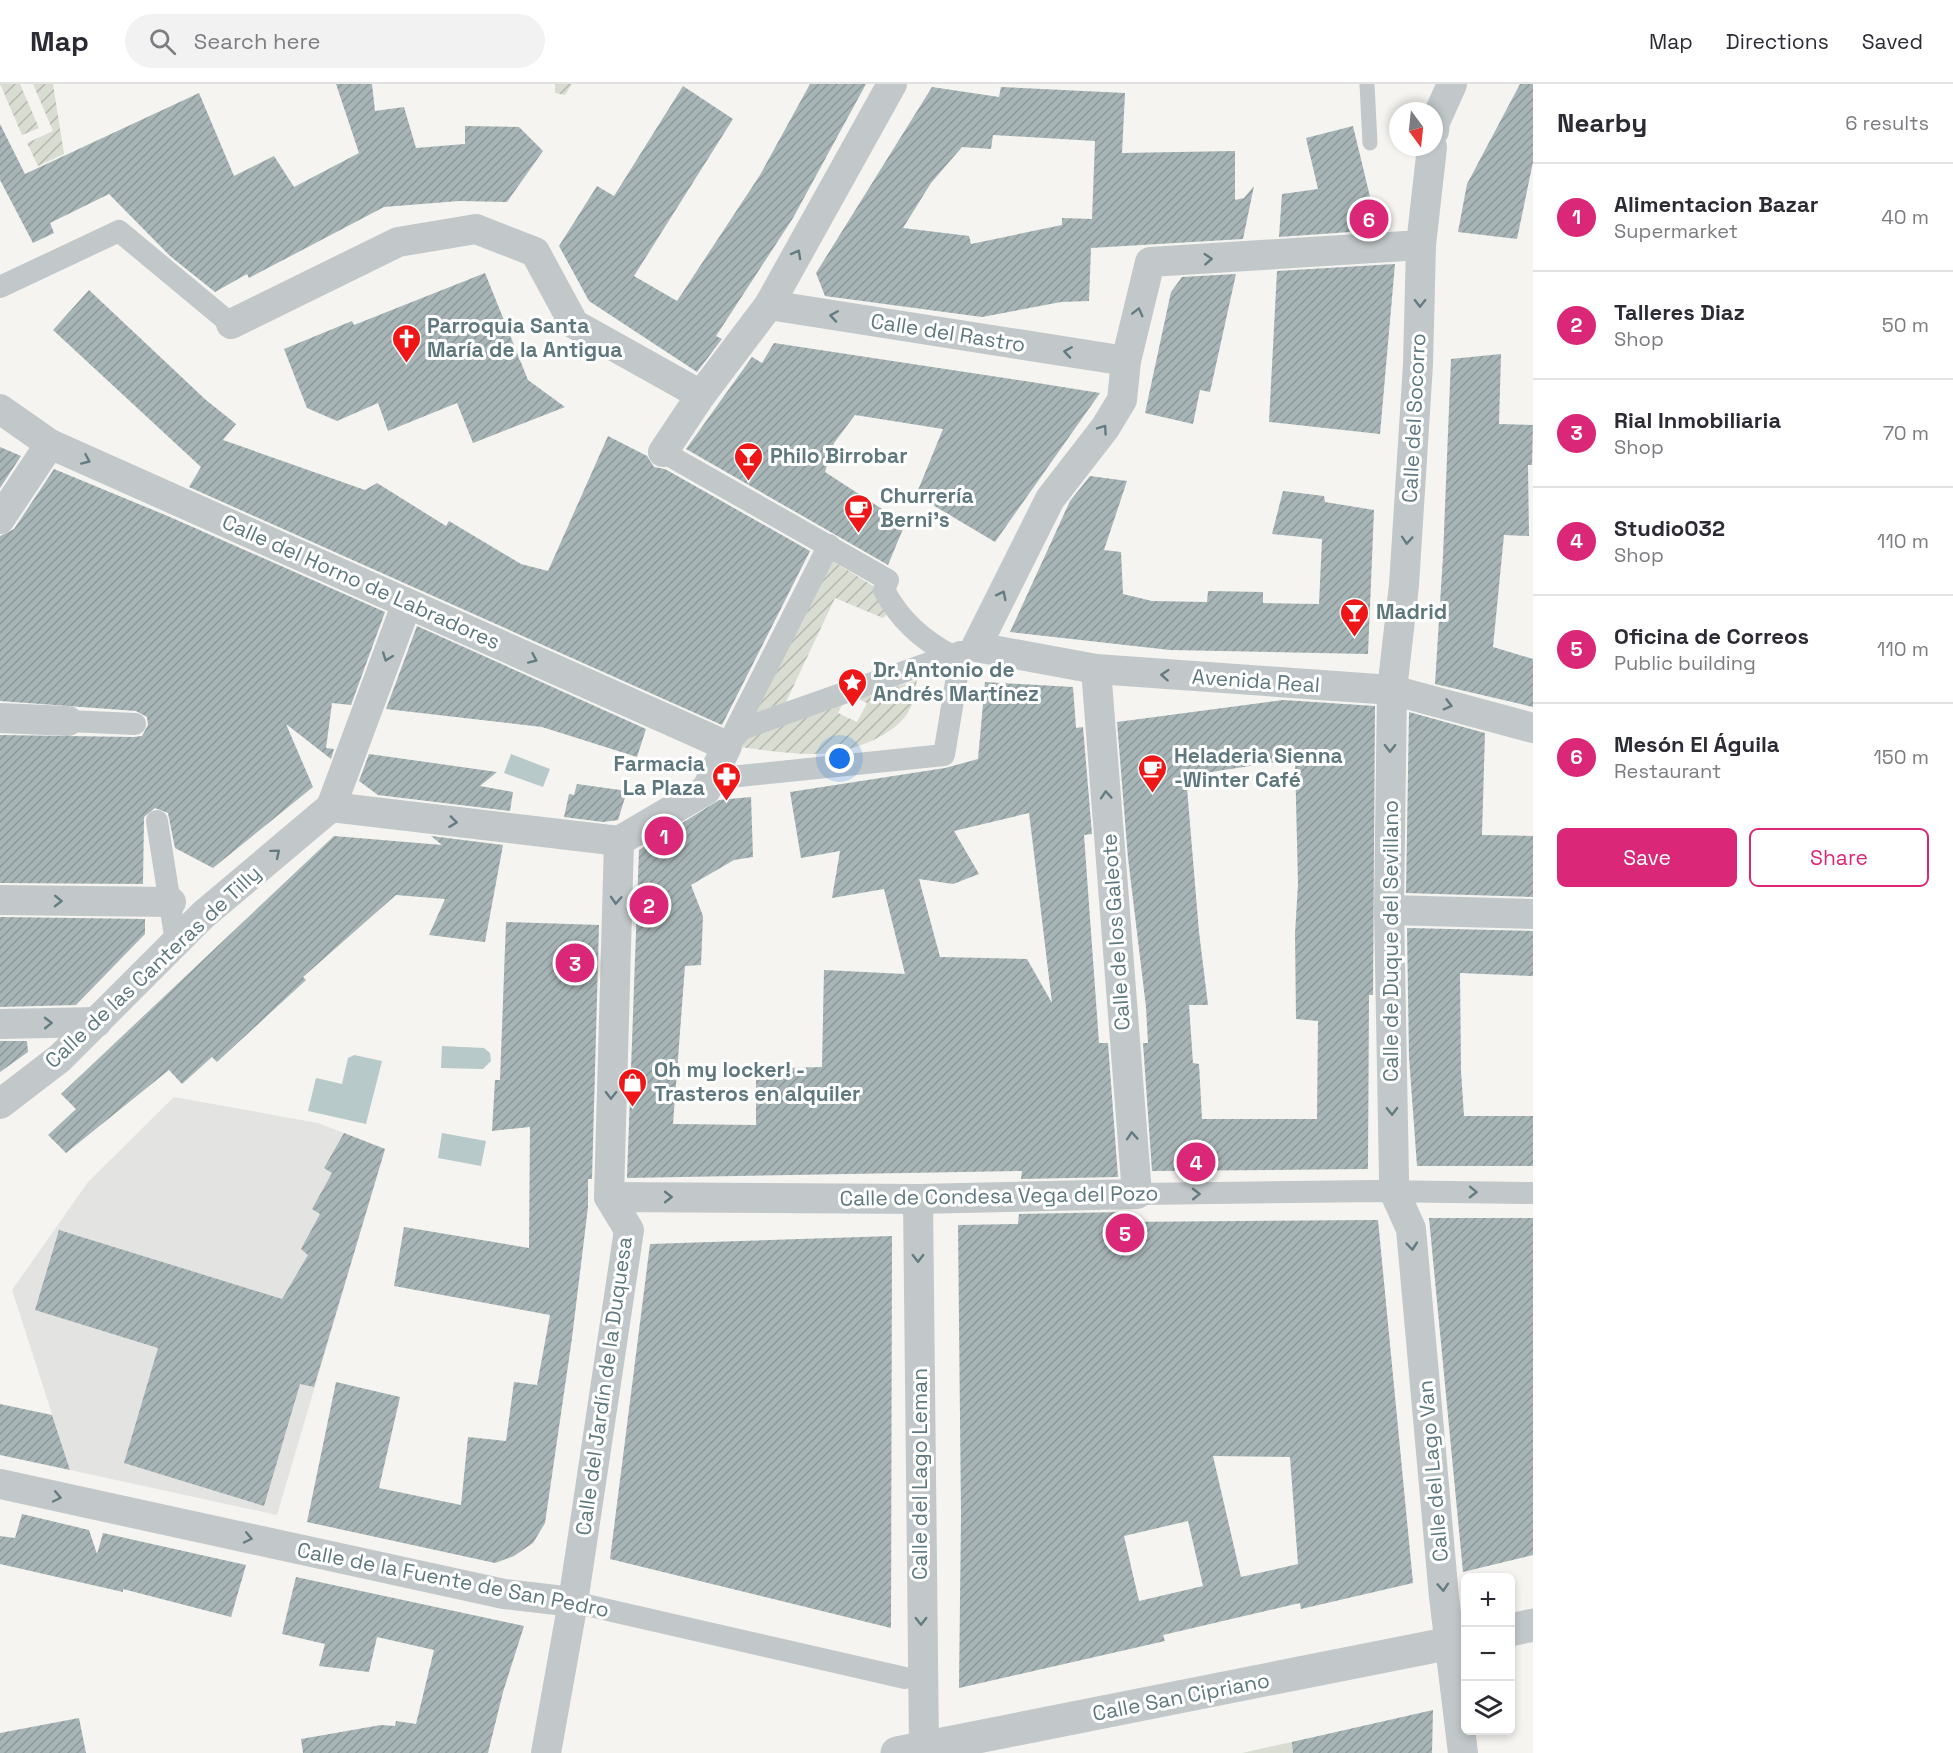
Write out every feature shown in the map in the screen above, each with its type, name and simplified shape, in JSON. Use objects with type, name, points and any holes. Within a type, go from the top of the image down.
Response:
[{"type":"street","points":[[892,84],[769,305],[701,395],[663,452],[888,580],[884,590],[894,610],[933,646],[963,651]]},
{"type":"street","points":[[1443,104],[1452,84]]},
{"type":"street","name":"Calle del Socorro","points":[[1392,690],[1404,585],[1418,364],[1421,245],[1431,156]]},
{"type":"street","points":[[0,287],[119,231],[231,324],[398,243],[476,228],[535,252],[574,324],[701,395]]},
{"type":"street","points":[[711,779],[944,755],[963,651],[1050,499],[1105,428],[1122,400],[1126,361],[1150,262],[1421,245]]},
{"type":"street","name":"Calle del Rastro","points":[[769,305],[1126,361]]},
{"type":"street","name":"Calle del Horno de Labradores","points":[[0,409],[50,444],[727,746]]},
{"type":"street","points":[[0,519],[50,444]]},
{"type":"street","points":[[407,603],[331,807],[618,841],[706,790],[829,545]]},
{"type":"street","points":[[727,746],[742,729],[963,651]]},
{"type":"street","name":"Avenida Real","points":[[963,651],[1096,669],[1392,690],[1533,728]]},
{"type":"street","name":"Calle de los Galeote","points":[[1096,669],[1137,1194]]},
{"type":"street","name":"Calle de Duque del Sevillano","points":[[1392,690],[1389,910],[1394,1191]]},
{"type":"street","points":[[0,718],[135,724]]},
{"type":"street","name":"Calle de las Canteras de Tilly","points":[[0,1104],[60,1058],[203,915],[331,807]]},
{"type":"street","points":[[157,820],[176,942]]},
{"type":"street","points":[[609,1197],[618,841]]},
{"type":"street","points":[[0,900],[171,902]]},
{"type":"street","points":[[1389,910],[1533,914]]},
{"type":"street","points":[[0,1024],[97,1022]]},
{"type":"street","name":"Calle de Condesa Vega del Pozo","points":[[609,1197],[918,1199],[1394,1191],[1533,1193]]},
{"type":"street","name":"Calle del Lago Van","points":[[1394,1191],[1411,1229],[1457,1642],[1463,1753]]},
{"type":"street","name":"Calle del Jardín de la Duquesa","points":[[546,1753],[573,1602],[629,1230],[609,1197]]},
{"type":"street","name":"Calle del Lago Leman","points":[[910,1751],[918,1199]]},
{"type":"street","name":"Calle de la Fuente de San Pedro","points":[[0,1484],[504,1594],[573,1602],[905,1678]]},
{"type":"street","points":[[1515,1629],[1533,1625]]},
{"type":"street","name":"Calle San Cipriano","points":[[910,1751],[1004,1743],[1457,1642]]},
{"type":"lane","points":[[1367,84],[1370,143]]},
{"type":"shaded area","points":[[0,84],[20,84],[39,128],[22,135]]},
{"type":"shaded area","points":[[33,84],[53,84],[64,154],[38,166],[27,143],[53,131]]},
{"type":"shaded area","points":[[555,84],[572,84],[565,95],[555,93]]},
{"type":"shaded area","points":[[826,557],[888,595],[886,615],[883,618],[835,598],[786,702],[746,716]]},
{"type":"shaded area","points":[[917,680],[912,704],[904,718],[895,727],[869,742],[840,751],[814,754],[739,747],[737,740],[843,703],[838,713],[857,722],[867,703],[858,699]]},
{"type":"shaded area","points":[[511,754],[550,769],[543,787],[504,773]]},
{"type":"shaded area","points":[[442,1046],[484,1048],[490,1053],[491,1061],[483,1069],[441,1068]]},
{"type":"shaded area","points":[[354,1055],[382,1061],[366,1124],[308,1111],[316,1078],[342,1084],[348,1058]]},
{"type":"shaded area","points":[[174,1097],[318,1123],[385,1149],[277,1515],[70,1470],[12,1290],[88,1182]]},
{"type":"shaded area","points":[[442,1133],[486,1141],[481,1166],[438,1158]]},
{"type":"shaded area","points":[[1305,1739],[1306,1753],[1242,1753]]},
{"type":"building","points":[[336,84],[372,84],[375,111],[404,107],[416,148],[465,144],[465,126],[519,127],[543,151],[507,202],[459,201],[384,207],[249,278],[247,274],[215,292],[170,256],[109,194],[50,223],[54,233],[33,243],[0,180],[0,124],[25,174],[199,93],[234,176],[274,156],[294,187],[359,153]]},
{"type":"building","points":[[810,84],[866,84],[793,218],[716,336],[722,339],[697,372],[589,301],[559,246],[597,186],[614,196],[683,86],[733,119],[634,276],[677,301],[760,175]]},
{"type":"building","points":[[1520,84],[1533,84],[1533,162],[1517,239],[1458,232],[1467,184]]},
{"type":"building","points":[[932,87],[999,97],[1001,87],[1125,93],[1122,153],[1235,151],[1235,200],[1244,198],[1254,186],[1243,239],[1091,248],[1089,301],[1061,302],[982,317],[825,296],[816,273]],"holes":[[[993,135],[1095,141],[1092,219],[1062,218],[1062,225],[971,244],[969,236],[903,228],[931,183],[962,147],[991,149]]]},
{"type":"building","points":[[1353,126],[1378,230],[1279,237],[1282,194],[1318,189],[1306,138]]},
{"type":"building","points":[[1395,264],[1380,434],[1269,422],[1277,271]]},
{"type":"building","name":"Parroquia Santa María de la Antigua","points":[[485,273],[528,380],[565,407],[473,443],[457,403],[388,431],[378,403],[337,421],[307,408],[284,349],[352,321],[354,325]]},
{"type":"building","points":[[1236,274],[1210,392],[1200,390],[1193,424],[1145,413],[1171,292],[1182,277]]},
{"type":"building","points":[[89,290],[206,400],[236,424],[223,440],[365,490],[377,483],[446,526],[449,521],[521,564],[548,571],[608,436],[647,456],[654,467],[665,469],[810,551],[722,725],[189,487],[201,467],[53,330]]},
{"type":"building","points":[[774,343],[1100,393],[995,542],[916,495],[943,429],[855,415],[834,443],[825,472],[905,524],[888,565],[686,449],[752,357],[762,363]]},
{"type":"building","points":[[1501,354],[1499,424],[1533,425],[1532,465],[1528,465],[1529,536],[1504,535],[1493,647],[1533,659],[1533,707],[1435,684],[1451,359]]},
{"type":"building","points":[[0,447],[21,456],[0,488]]},
{"type":"building","points":[[54,469],[170,517],[385,612],[351,705],[332,703],[326,748],[334,749],[331,759],[286,724],[313,787],[213,868],[175,848],[168,813],[155,808],[144,817],[143,884],[0,883],[0,735],[134,737],[142,736],[148,725],[147,717],[136,711],[0,701],[0,536],[14,529]]},
{"type":"building","points":[[1090,476],[1127,481],[1104,550],[1121,552],[1123,594],[1152,601],[1207,602],[1208,591],[1263,592],[1263,603],[1319,604],[1322,539],[1272,534],[1283,491],[1324,496],[1325,502],[1374,510],[1368,654],[1170,650],[1010,632],[1070,501]]},
{"type":"building","points":[[417,626],[646,729],[637,757],[542,727],[386,709]]},
{"type":"building","points":[[985,682],[1073,687],[1076,728],[1083,727],[1092,834],[1084,835],[1099,1043],[1108,1043],[1118,1177],[1021,1179],[1022,1171],[627,1178],[639,850],[719,800],[751,797],[753,857],[734,860],[691,885],[703,916],[701,965],[685,966],[673,1124],[756,1125],[756,1069],[822,1067],[824,970],[905,974],[884,889],[832,898],[840,851],[801,858],[790,792],[945,768],[978,759]],"holes":[[[1029,813],[1052,1003],[1027,959],[940,957],[919,879],[953,884],[979,874],[954,831]]]},
{"type":"building","points":[[1283,700],[1375,706],[1373,995],[1369,995],[1368,1169],[1152,1171],[1143,1043],[1148,1043],[1146,1007],[1128,858],[1117,722]],"holes":[[[1295,759],[1298,884],[1295,934],[1296,1019],[1318,1021],[1317,1119],[1202,1119],[1199,1064],[1193,1063],[1189,1005],[1208,1005],[1199,932],[1186,776]]]},
{"type":"building","points":[[1409,712],[1485,733],[1482,835],[1533,836],[1533,897],[1406,893]]},
{"type":"building","points":[[369,754],[497,772],[480,786],[513,792],[510,811],[378,795],[359,781]]},
{"type":"building","points":[[577,784],[627,791],[618,820],[603,822],[564,817],[569,794],[574,795]]},
{"type":"building","points":[[334,836],[442,845],[431,836],[503,845],[485,942],[429,935],[445,899],[396,895],[303,977],[306,980],[217,1062],[212,1057],[182,1084],[169,1070],[66,1153],[48,1135],[76,1109],[61,1094]]},
{"type":"building","points":[[0,917],[145,919],[145,934],[76,1005],[0,1007]]},
{"type":"building","points":[[506,922],[599,925],[592,1179],[588,1179],[588,1207],[572,1338],[545,1523],[533,1543],[514,1556],[495,1563],[307,1522],[336,1382],[400,1397],[379,1488],[461,1505],[468,1437],[506,1441],[514,1382],[537,1385],[550,1315],[394,1286],[404,1227],[529,1248],[530,1127],[492,1131],[495,1080],[500,1080]]},
{"type":"building","points":[[1407,928],[1533,931],[1533,976],[1460,973],[1464,1116],[1533,1116],[1533,1166],[1417,1166],[1409,1057]]},
{"type":"building","points":[[0,1041],[27,1041],[28,1052],[0,1072]]},
{"type":"building","points":[[344,1133],[385,1149],[314,1387],[300,1384],[264,1506],[124,1463],[158,1348],[35,1310],[59,1230],[282,1299],[308,1255],[301,1249],[320,1214],[312,1209],[332,1173],[324,1168]]},
{"type":"building","points":[[1122,1212],[1122,1222],[1378,1220],[1413,1583],[1301,1609],[1300,1603],[1163,1635],[1165,1641],[959,1688],[961,1515],[958,1225],[1018,1224],[1019,1214]],"holes":[[[1213,1456],[1290,1457],[1298,1564],[1241,1577]],[[1188,1521],[1203,1586],[1139,1601],[1124,1536]]]},
{"type":"building","points":[[1429,1218],[1533,1218],[1533,1555],[1463,1572]]},
{"type":"building","points":[[892,1236],[891,1628],[610,1559],[650,1244]]},
{"type":"building","points":[[0,1404],[52,1415],[70,1470],[0,1455]]},
{"type":"building","points":[[22,1514],[89,1530],[97,1554],[103,1533],[246,1565],[231,1617],[123,1589],[123,1592],[0,1564],[0,1536],[15,1538]]},
{"type":"building","points":[[296,1577],[524,1626],[503,1692],[488,1753],[303,1753],[301,1739],[381,1725],[395,1726],[396,1721],[416,1724],[434,1650],[377,1637],[369,1672],[319,1666],[325,1644],[282,1634]]},
{"type":"building","points":[[1433,1710],[1432,1753],[1293,1753],[1292,1742]]},
{"type":"building","points":[[79,1718],[86,1753],[0,1753],[0,1733]]},
{"type":"place","name":"Mesón El Águila","points":[[1369,219]]},
{"type":"place","name":"Parroquia Santa María de la Antigua","points":[[406,364]]},
{"type":"place","name":"Philo Birrobar","points":[[749,482]]},
{"type":"place","name":"Churrería Berni's","points":[[859,534]]},
{"type":"place","name":"Madrid","points":[[1355,638]]},
{"type":"place","name":"Dr. Antonio de Andrés Martínez","points":[[852,708]]},
{"type":"place","name":"Heladeria Sienna -Winter Café","points":[[1153,794]]},
{"type":"place","name":"Farmacia La Plaza","points":[[726,802]]},
{"type":"place","name":"Alimentacion Bazar","points":[[664,836]]},
{"type":"place","name":"Talleres Diaz","points":[[649,905]]},
{"type":"place","name":"Rial Inmobiliaria","points":[[575,963]]},
{"type":"place","name":"Oh my locker! - Trasteros en alquiler","points":[[633,1108]]},
{"type":"place","name":"Studio032","points":[[1196,1162]]},
{"type":"place","name":"Oficina de Correos","points":[[1125,1233]]}]
